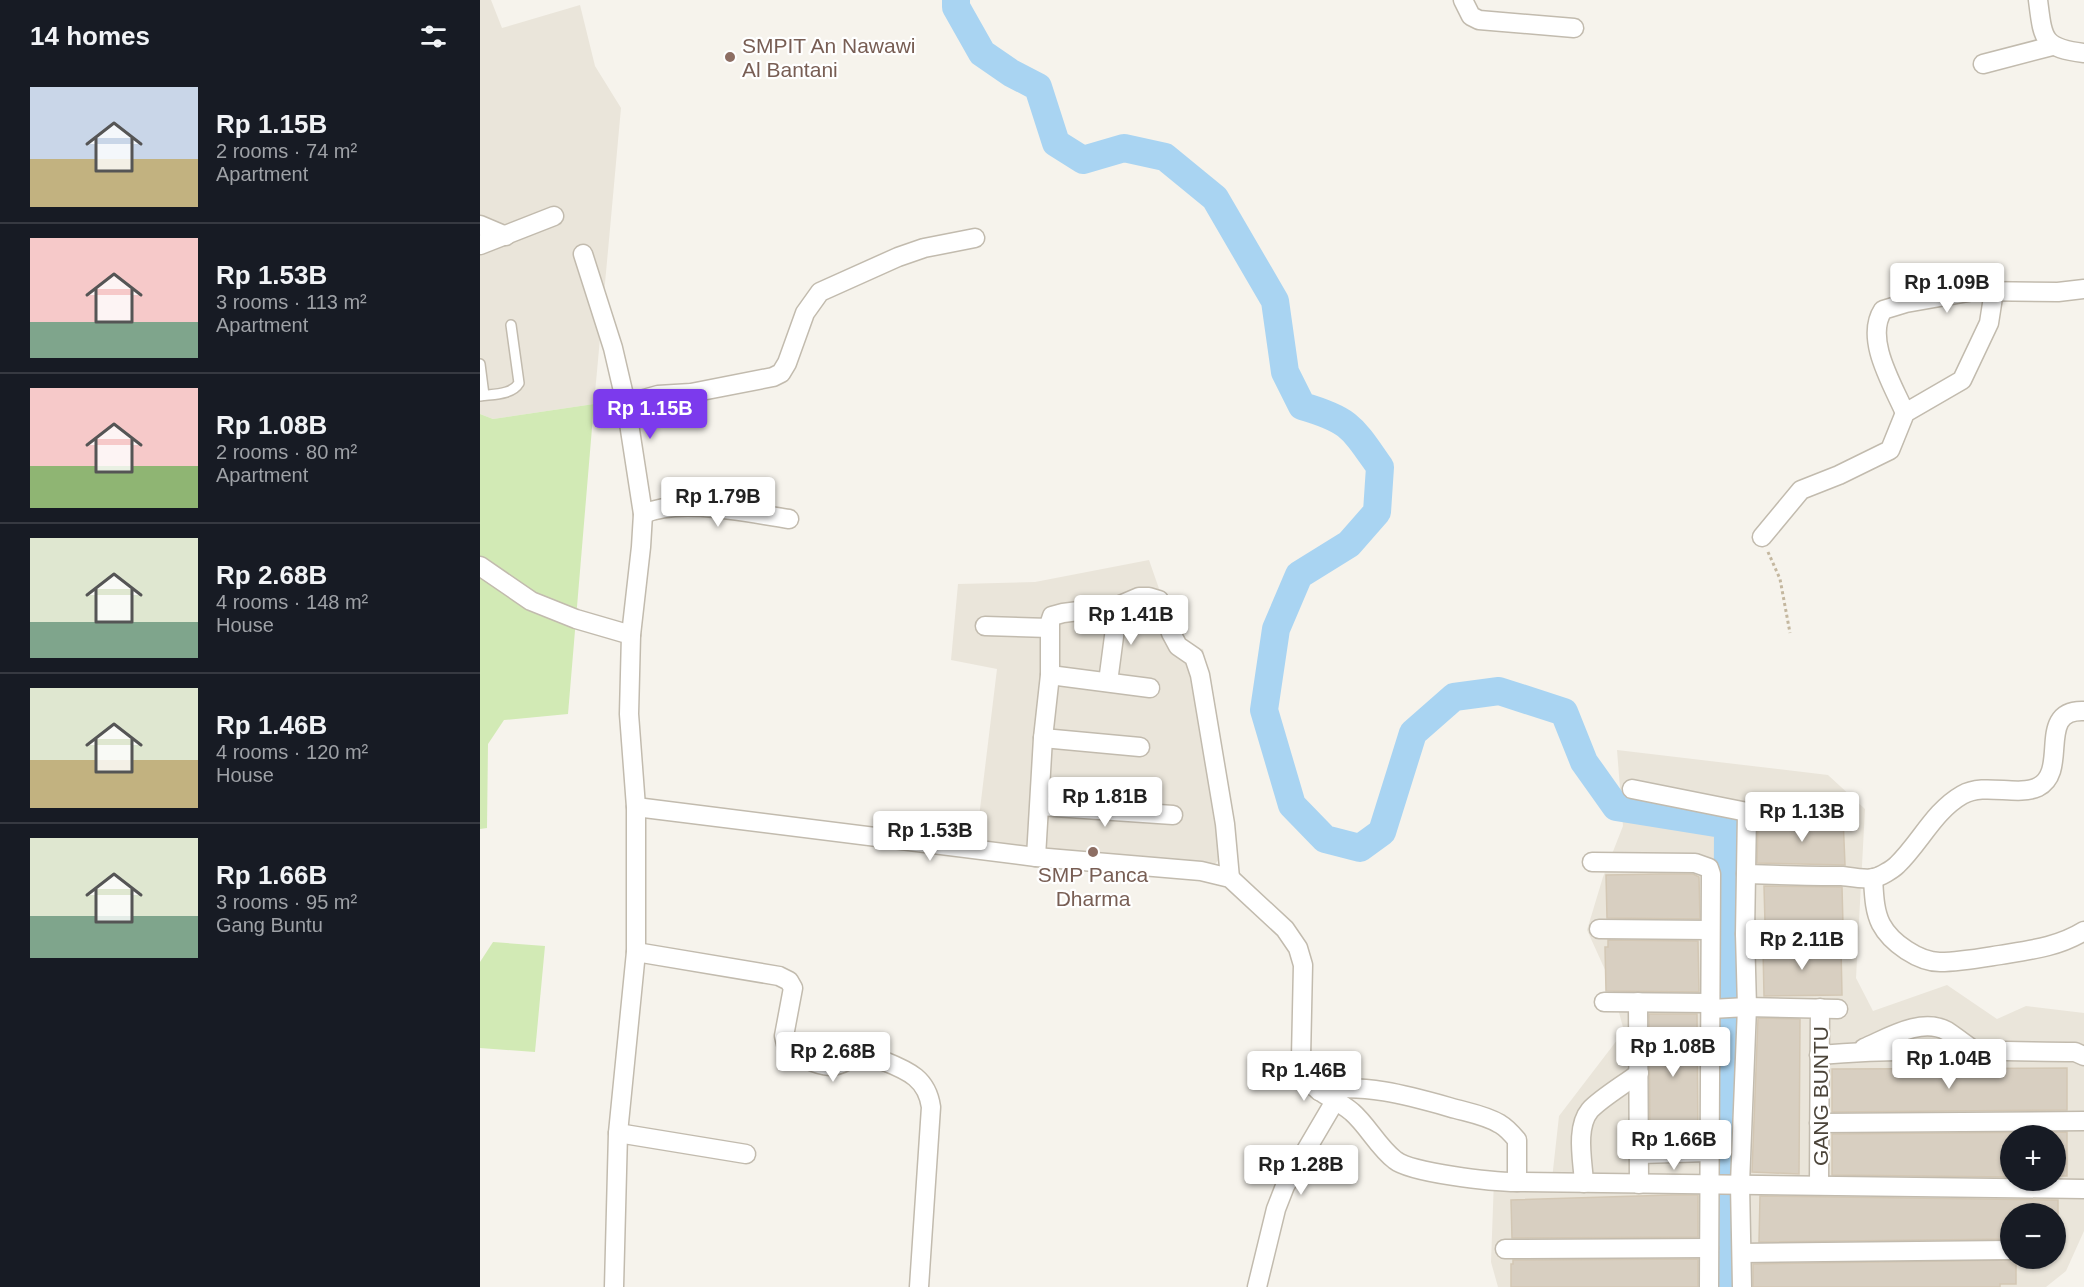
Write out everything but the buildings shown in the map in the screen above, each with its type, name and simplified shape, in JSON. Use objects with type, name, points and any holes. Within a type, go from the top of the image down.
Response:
[{"type":"street","points":[[1463,0],[1471,16],[1479,20],[1574,28]]},
{"type":"street","points":[[2038,0],[2045,38],[2052,46],[2066,51],[2084,53]]},
{"type":"street","points":[[1983,64],[2052,46]]},
{"type":"street","points":[[480,246],[554,216]]},
{"type":"street","points":[[480,225],[507,236]]},
{"type":"street","points":[[626,404],[658,395],[691,393],[773,377],[781,373],[787,363],[805,313],[820,292],[898,257],[924,248],[975,238]]},
{"type":"street","points":[[583,254],[613,348],[626,404],[643,514],[631,635],[629,714],[636,807],[636,952],[618,1133],[614,1287]]},
{"type":"street","points":[[1905,413],[1877,346],[1877,322],[1883,310],[1906,303],[1974,291],[2058,292],[2084,289]]},
{"type":"street","points":[[1762,537],[1801,490],[1839,475],[1890,450],[1905,413],[1962,380],[1989,323],[1994,291]]},
{"type":"street","points":[[643,514],[655,508],[675,506],[789,519]]},
{"type":"street","points":[[480,566],[531,601],[576,619],[631,635]]},
{"type":"street","points":[[1036,857],[1043,738],[1050,675],[1049,628],[1052,616],[1118,606],[1140,597],[1149,597],[1159,600],[1178,646],[1194,657],[1200,675],[1225,824],[1230,878]]},
{"type":"street","points":[[1108,682],[1118,606]]},
{"type":"street","points":[[985,626],[1049,628]]},
{"type":"street","points":[[1050,675],[1150,688]]},
{"type":"street","points":[[1746,874],[1873,878],[1896,867],[1946,806],[1962,795],[1972,790],[2038,787],[2052,772],[2055,731],[2058,723],[2069,712],[2084,711]]},
{"type":"street","points":[[1043,738],[1140,747]]},
{"type":"street","points":[[1632,789],[1747,812],[1832,811]]},
{"type":"street","points":[[1040,806],[1173,815]]},
{"type":"street","points":[[636,807],[1036,857],[1201,871],[1230,878],[1285,929],[1298,948],[1303,965],[1303,1071],[1308,1082],[1350,1111],[1397,1162],[1411,1167],[1489,1181],[1517,1182],[2084,1189]]},
{"type":"street","points":[[1742,1287],[1741,1007],[1747,812]]},
{"type":"street","points":[[1592,861],[1702,865],[1709,868],[1711,874],[1708,1287]]},
{"type":"street","points":[[1873,878],[1875,901],[1881,924],[1900,946],[1914,956],[1939,962],[1968,960],[2048,947],[2084,932]]},
{"type":"street","points":[[1599,929],[1710,930]]},
{"type":"street","points":[[1745,934],[1840,936]]},
{"type":"street","points":[[636,952],[779,976],[789,981],[793,988],[784,1036],[787,1048],[801,1056],[830,1066],[868,1055],[900,1067],[921,1082],[929,1094],[931,1107],[919,1287]]},
{"type":"street","points":[[1604,1002],[1741,1007]]},
{"type":"street","points":[[1638,1002],[1639,1184]]},
{"type":"street","name":"GANG BUNTU","points":[[1741,1007],[1829,1008],[1819,1055],[1819,1185]]},
{"type":"street","points":[[1854,1052],[1924,1026],[1946,1030],[1974,1051]]},
{"type":"street","points":[[1819,1055],[1854,1052],[1974,1051],[2075,1052],[2084,1056]]},
{"type":"street","points":[[1584,1184],[1582,1133],[1584,1122],[1590,1111],[1639,1073]]},
{"type":"street","points":[[1319,1091],[1346,1088],[1386,1092],[1427,1100],[1488,1118],[1501,1125],[1517,1140],[1517,1182]]},
{"type":"street","points":[[1257,1287],[1276,1209],[1285,1186],[1335,1101]]},
{"type":"street","points":[[1819,1123],[2084,1121]]},
{"type":"street","points":[[618,1133],[746,1154]]},
{"type":"street","points":[[1639,1154],[1709,1152]]},
{"type":"street","points":[[1504,1249],[1709,1248]]},
{"type":"street","points":[[1742,1253],[2000,1250]]},
{"type":"lane","points":[[480,364],[482,396],[509,392],[516,388],[519,383],[511,325]]},
{"type":"path","points":[[1762,537],[1780,579],[1790,633]]},
{"type":"shaded area","points":[[480,0],[491,0],[502,28],[580,5],[595,66],[621,108],[594,404],[493,419],[480,414]]},
{"type":"shaded area","points":[[1149,560],[1179,646],[1203,649],[1221,748],[1233,845],[1214,865],[976,842],[997,669],[951,660],[958,584],[1035,582]]},
{"type":"shaded area","points":[[1617,750],[1828,775],[1865,809],[1856,978],[1873,1011],[1947,985],[1997,1019],[2026,1006],[2084,1013],[2084,1231],[2066,1271],[2046,1287],[1498,1287],[1491,1262],[1494,1179],[1552,1179],[1559,1116],[1624,1031],[1611,983],[1587,930],[1603,877],[1623,826]]},
{"type":"green space","points":[[594,404],[568,714],[504,720],[488,744],[487,828],[480,829],[480,414],[493,419]]},
{"type":"green space","points":[[493,942],[545,946],[535,1052],[480,1048],[480,962]]},
{"type":"waterway","points":[[956,0],[956,7],[982,53],[1011,73],[1038,87],[1056,143],[1083,160],[1124,148],[1165,157],[1215,198],[1275,301],[1285,372],[1302,406],[1330,416],[1348,427],[1356,434],[1380,467],[1377,512],[1349,544],[1299,575],[1276,629],[1264,710],[1292,805],[1325,839],[1360,848],[1382,832],[1413,733],[1454,697],[1499,691],[1564,712],[1584,762],[1616,807],[1728,825],[1726,1287]]},
{"type":"place","name":"SMPIT An Nawawi Al Bantani","points":[[730,57]]},
{"type":"place","name":"SMP Panca Dharma","points":[[1093,852]]}]
